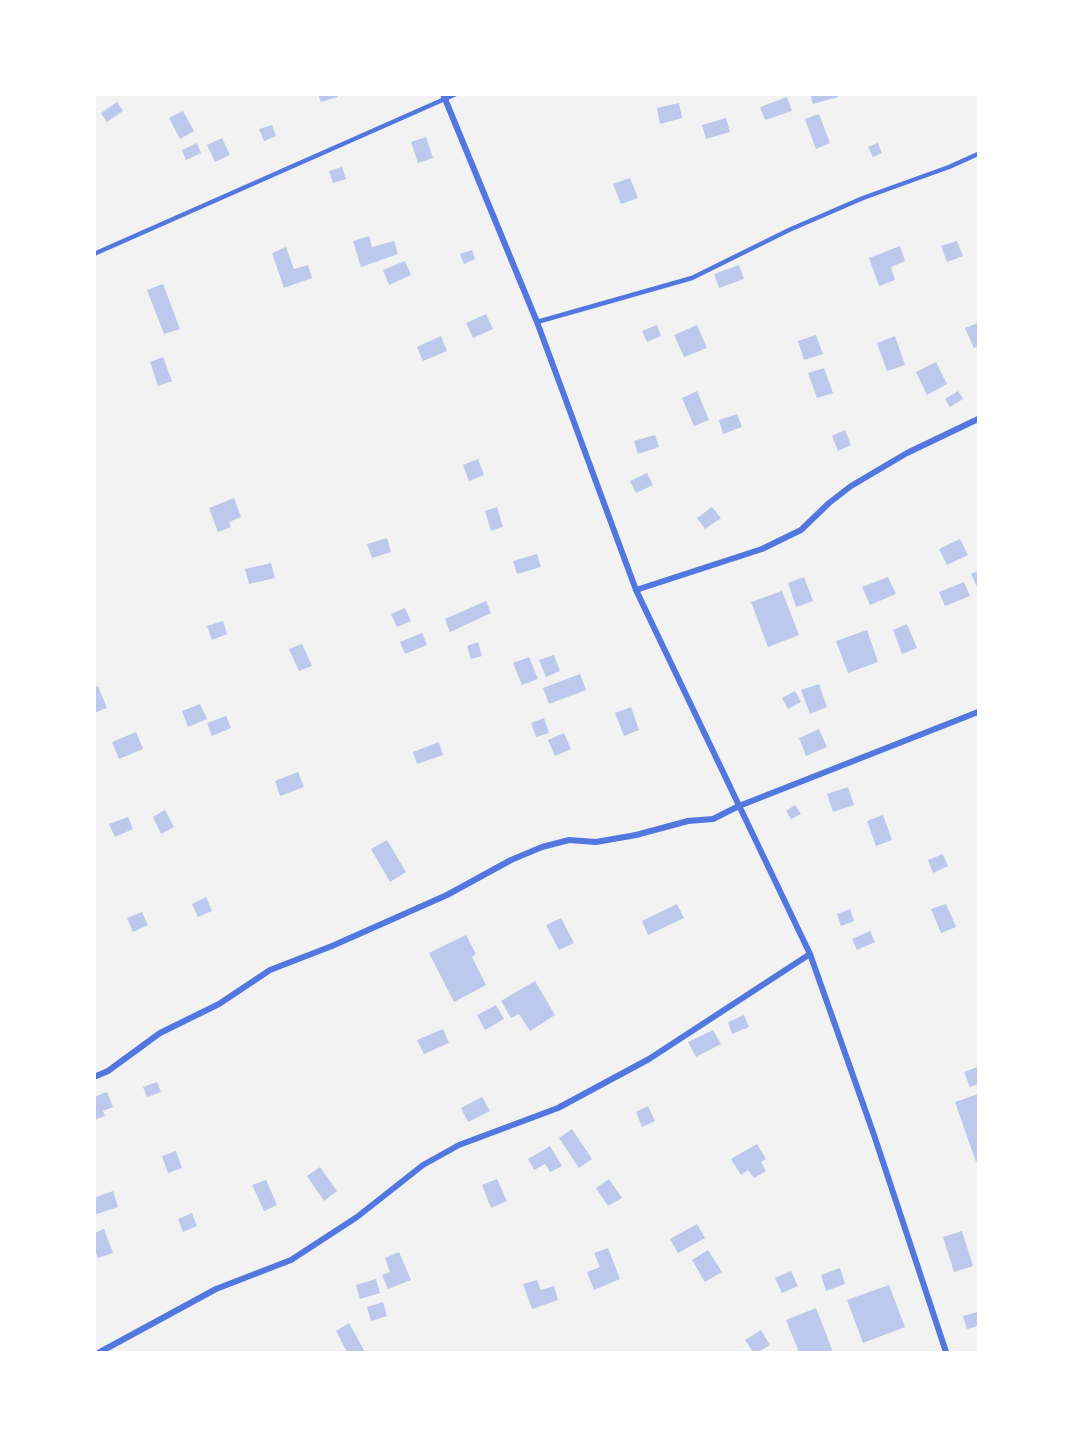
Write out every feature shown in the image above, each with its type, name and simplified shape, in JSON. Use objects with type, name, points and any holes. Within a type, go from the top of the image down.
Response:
[{"type":"street","points":[[444,97],[537,322],[636,590],[810,954],[874,1135],[946,1353]]},
{"type":"street","points":[[636,590],[762,549],[801,530],[851,486],[907,453],[978,419]]},
{"type":"street","points":[[94,1077],[108,1071],[160,1033],[219,1004],[270,970],[332,946],[447,895],[512,860],[542,847],[569,840],[596,842],[688,821],[713,819],[739,806],[978,712]]},
{"type":"street","points":[[100,1353],[216,1289],[291,1260],[357,1217],[423,1165],[459,1145],[558,1108],[639,1064],[810,954]]},
{"type":"lane","points":[[94,254],[444,97],[456,94]]},
{"type":"lane","points":[[537,322],[692,278],[789,230],[852,203],[949,167],[978,153]]},
{"type":"building","points":[[318,94],[337,94],[338,97],[321,102]]},
{"type":"building","points":[[810,94],[838,94],[838,97],[813,104]]},
{"type":"building","points":[[787,97],[792,111],[765,120],[760,107]]},
{"type":"building","points":[[117,102],[123,111],[107,122],[101,113]]},
{"type":"building","points":[[679,103],[682,118],[660,124],[657,108]]},
{"type":"building","points":[[183,111],[194,131],[180,139],[169,118]]},
{"type":"building","points":[[819,114],[830,143],[816,149],[805,119]]},
{"type":"building","points":[[726,118],[730,132],[706,139],[702,125]]},
{"type":"building","points":[[272,125],[276,136],[264,141],[259,129]]},
{"type":"building","points":[[426,137],[433,158],[418,163],[411,142]]},
{"type":"building","points":[[222,138],[230,155],[215,162],[207,145]]},
{"type":"building","points":[[197,143],[201,153],[186,160],[182,150]]},
{"type":"building","points":[[878,143],[882,153],[873,157],[868,147]]},
{"type":"building","points":[[342,167],[346,179],[333,183],[329,171]]},
{"type":"building","points":[[630,178],[638,198],[621,204],[613,184]]},
{"type":"building","points":[[369,236],[372,247],[394,241],[398,254],[361,267],[353,241]]},
{"type":"building","points":[[957,241],[963,256],[947,262],[941,246]]},
{"type":"building","points":[[900,246],[905,261],[891,267],[895,280],[879,286],[869,258]]},
{"type":"building","points":[[286,247],[294,269],[308,265],[312,278],[284,288],[272,253]]},
{"type":"building","points":[[472,250],[475,259],[464,264],[460,254]]},
{"type":"building","points":[[405,261],[411,275],[389,285],[383,270]]},
{"type":"building","points":[[739,265],[744,279],[719,288],[714,274]]},
{"type":"building","points":[[163,284],[180,329],[164,334],[147,290]]},
{"type":"building","points":[[486,314],[493,329],[473,338],[466,323]]},
{"type":"building","points":[[978,323],[978,346],[974,348],[965,328]]},
{"type":"building","points":[[657,325],[661,336],[647,342],[642,331]]},
{"type":"building","points":[[697,325],[707,348],[684,357],[674,335]]},
{"type":"building","points":[[816,335],[823,354],[804,360],[798,341]]},
{"type":"building","points":[[441,336],[447,351],[423,361],[417,347]]},
{"type":"building","points":[[895,336],[905,365],[887,371],[877,343]]},
{"type":"building","points":[[163,357],[172,381],[158,386],[150,362]]},
{"type":"building","points":[[936,362],[947,384],[927,395],[916,372]]},
{"type":"building","points":[[824,368],[833,393],[817,398],[808,373]]},
{"type":"building","points":[[697,391],[709,420],[694,426],[682,398]]},
{"type":"building","points":[[958,391],[963,399],[950,407],[945,399]]},
{"type":"building","points":[[737,414],[742,427],[723,434],[719,420]]},
{"type":"building","points":[[845,430],[851,445],[838,451],[832,436]]},
{"type":"building","points":[[655,435],[659,447],[638,454],[634,441]]},
{"type":"building","points":[[478,459],[484,475],[469,481],[463,465]]},
{"type":"building","points":[[647,473],[653,485],[636,493],[630,481]]},
{"type":"building","points":[[234,498],[241,517],[229,522],[231,527],[218,532],[209,508]]},
{"type":"building","points":[[497,507],[503,527],[491,531],[485,511]]},
{"type":"building","points":[[712,507],[721,518],[705,529],[697,518]]},
{"type":"building","points":[[387,538],[391,552],[372,558],[367,544]]},
{"type":"building","points":[[960,539],[968,555],[947,565],[939,549]]},
{"type":"building","points":[[537,554],[541,567],[517,574],[513,561]]},
{"type":"building","points":[[271,563],[275,578],[249,584],[245,569]]},
{"type":"building","points":[[978,571],[978,586],[977,587],[971,574]]},
{"type":"building","points":[[804,577],[813,601],[796,607],[788,583]]},
{"type":"building","points":[[888,577],[896,594],[870,605],[862,587]]},
{"type":"building","points":[[964,582],[970,596],[945,606],[939,592]]},
{"type":"building","points":[[782,591],[799,635],[768,647],[751,602]]},
{"type":"building","points":[[486,601],[491,613],[450,632],[445,619]]},
{"type":"building","points":[[405,608],[411,621],[397,627],[391,614]]},
{"type":"building","points":[[223,621],[227,634],[212,640],[207,626]]},
{"type":"building","points":[[907,624],[917,648],[902,654],[893,630]]},
{"type":"building","points":[[867,630],[878,662],[848,673],[836,641]]},
{"type":"building","points":[[422,633],[427,645],[405,654],[400,642]]},
{"type":"building","points":[[478,642],[482,656],[471,659],[467,646]]},
{"type":"building","points":[[302,644],[312,666],[299,671],[289,649]]},
{"type":"building","points":[[554,655],[560,671],[546,677],[539,660]]},
{"type":"building","points":[[529,657],[538,679],[522,685],[513,663]]},
{"type":"building","points":[[580,674],[586,690],[549,704],[543,688]]},
{"type":"building","points":[[819,684],[827,707],[810,714],[801,690]]},
{"type":"building","points":[[98,686],[107,708],[94,713],[94,688]]},
{"type":"building","points":[[795,691],[801,702],[788,709],[782,698]]},
{"type":"building","points":[[200,704],[207,719],[188,727],[182,711]]},
{"type":"building","points":[[631,707],[639,730],[624,736],[615,713]]},
{"type":"building","points":[[226,716],[231,728],[212,736],[207,723]]},
{"type":"building","points":[[544,718],[549,733],[536,737],[531,723]]},
{"type":"building","points":[[819,729],[827,747],[806,756],[799,738]]},
{"type":"building","points":[[136,732],[143,749],[119,759],[112,742]]},
{"type":"building","points":[[564,733],[571,749],[555,756],[548,740]]},
{"type":"building","points":[[439,742],[443,755],[417,764],[413,752]]},
{"type":"building","points":[[298,772],[304,787],[280,796],[275,781]]},
{"type":"building","points":[[848,787],[854,805],[833,812],[827,794]]},
{"type":"building","points":[[795,805],[801,814],[791,819],[786,811]]},
{"type":"building","points":[[165,810],[174,827],[161,834],[153,817]]},
{"type":"building","points":[[883,815],[892,840],[876,846],[867,821]]},
{"type":"building","points":[[128,817],[133,829],[115,837],[109,824]]},
{"type":"building","points":[[387,840],[406,872],[390,882],[371,849]]},
{"type":"building","points":[[943,854],[948,866],[933,873],[928,860]]},
{"type":"building","points":[[206,897],[212,911],[198,917],[192,904]]},
{"type":"building","points":[[677,904],[684,918],[648,935],[642,921]]},
{"type":"building","points":[[946,904],[956,927],[941,933],[931,909]]},
{"type":"building","points":[[850,909],[854,921],[841,926],[837,914]]},
{"type":"building","points":[[142,912],[148,925],[133,932],[127,918]]},
{"type":"building","points":[[561,918],[574,943],[559,950],[546,925]]},
{"type":"building","points":[[870,931],[875,942],[857,950],[852,939]]},
{"type":"building","points":[[466,935],[476,954],[472,957],[486,985],[454,1002],[429,953]]},
{"type":"building","points":[[535,981],[555,1015],[530,1031],[519,1014],[511,1018],[501,1001]]},
{"type":"building","points":[[496,1005],[504,1019],[485,1030],[477,1015]]},
{"type":"building","points":[[744,1015],[749,1027],[732,1034],[728,1022]]},
{"type":"building","points":[[443,1029],[449,1043],[424,1054],[417,1040]]},
{"type":"building","points":[[713,1030],[721,1044],[696,1057],[688,1042]]},
{"type":"building","points":[[978,1067],[978,1084],[970,1087],[964,1072]]},
{"type":"building","points":[[157,1082],[161,1092],[147,1097],[143,1087]]},
{"type":"building","points":[[107,1092],[113,1107],[103,1111],[105,1116],[94,1120],[94,1097]]},
{"type":"building","points":[[978,1094],[978,1161],[976,1162],[955,1102]]},
{"type":"building","points":[[482,1097],[490,1111],[468,1122],[461,1108]]},
{"type":"building","points":[[648,1106],[655,1121],[642,1127],[636,1112]]},
{"type":"building","points":[[572,1129],[592,1159],[579,1168],[559,1138]]},
{"type":"building","points":[[757,1144],[766,1159],[761,1162],[766,1171],[754,1178],[748,1170],[741,1175],[731,1159]]},
{"type":"building","points":[[550,1146],[562,1166],[550,1172],[545,1164],[534,1170],[528,1159]]},
{"type":"building","points":[[176,1151],[182,1168],[168,1173],[162,1156]]},
{"type":"building","points":[[320,1167],[337,1191],[324,1201],[307,1176]]},
{"type":"building","points":[[497,1179],[507,1201],[491,1208],[482,1185]]},
{"type":"building","points":[[609,1179],[622,1198],[608,1206],[596,1188]]},
{"type":"building","points":[[266,1180],[277,1205],[264,1211],[252,1185]]},
{"type":"building","points":[[113,1191],[118,1207],[94,1215],[94,1198]]},
{"type":"building","points":[[192,1213],[197,1226],[183,1232],[178,1219]]},
{"type":"building","points":[[697,1224],[705,1238],[678,1253],[670,1239]]},
{"type":"building","points":[[104,1229],[113,1253],[98,1258],[94,1248],[94,1233]]},
{"type":"building","points":[[962,1231],[973,1266],[954,1272],[943,1237]]},
{"type":"building","points":[[608,1248],[620,1279],[594,1290],[587,1272],[600,1267],[594,1253]]},
{"type":"building","points":[[708,1250],[722,1272],[705,1282],[692,1260]]},
{"type":"building","points":[[399,1252],[411,1280],[388,1289],[382,1275],[390,1272],[385,1258]]},
{"type":"building","points":[[840,1268],[845,1284],[826,1291],[821,1275]]},
{"type":"building","points":[[791,1271],[798,1286],[782,1293],[775,1278]]},
{"type":"building","points":[[376,1279],[380,1293],[360,1299],[356,1285]]},
{"type":"building","points":[[537,1280],[541,1290],[554,1286],[558,1300],[532,1309],[523,1284]]},
{"type":"building","points":[[889,1285],[905,1327],[863,1343],[847,1300]]},
{"type":"building","points":[[383,1302],[387,1316],[371,1321],[367,1307]]},
{"type":"building","points":[[816,1308],[833,1352],[799,1352],[786,1320]]},
{"type":"building","points":[[978,1312],[978,1326],[967,1329],[963,1316]]},
{"type":"building","points":[[349,1323],[365,1352],[347,1352],[336,1331]]},
{"type":"building","points":[[761,1330],[770,1345],[758,1352],[753,1352],[745,1340]]}]
